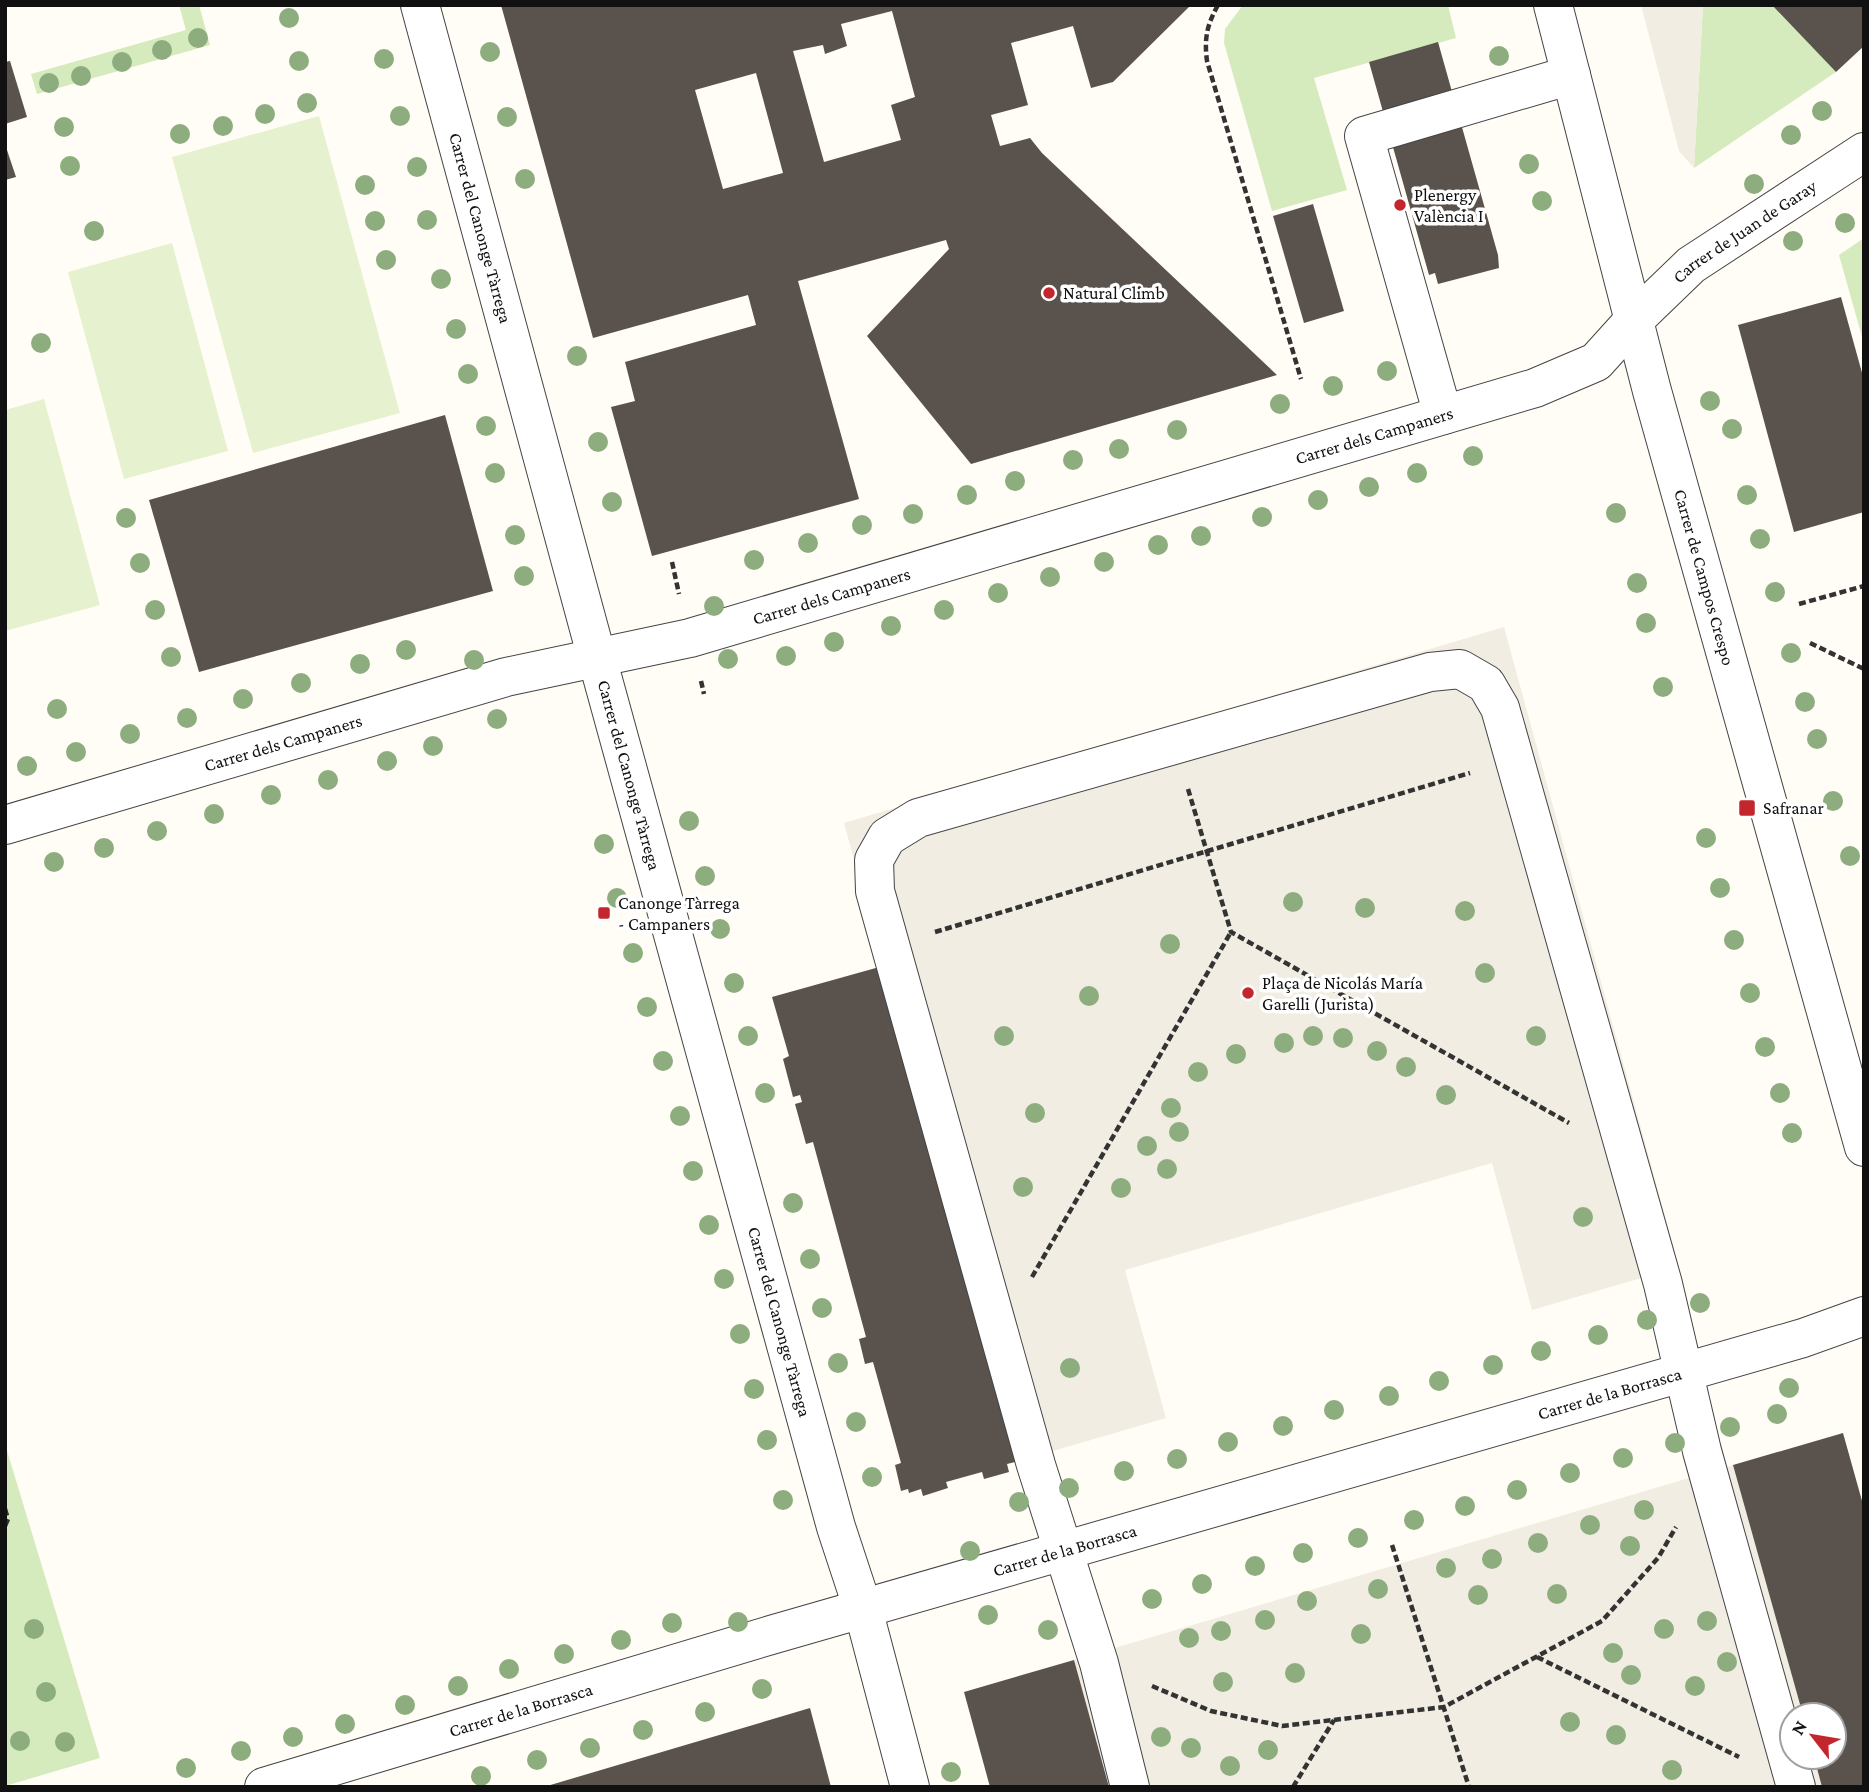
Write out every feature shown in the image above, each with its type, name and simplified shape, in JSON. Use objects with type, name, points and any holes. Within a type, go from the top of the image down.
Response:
[{"type":"street","name":"Carrer del Canonge Tàrrega","points":[[420,5],[597,658],[836,1527],[863,1609],[910,1787]]},
{"type":"street","name":"Carrer de Campos Crespo","points":[[1553,5],[1634,320],[1864,1147]]},
{"type":"street","points":[[1444,415],[1364,136],[1572,75]]},
{"type":"street","name":"Carrer de Juan de Garay","points":[[1634,320],[1691,265],[1864,152]]},
{"type":"street","name":"Carrer dels Campaners","points":[[5,825],[506,677],[690,638],[1535,388],[1596,362],[1634,320]]},
{"type":"street","points":[[1130,1787],[1099,1663],[1036,1465],[875,891],[874,860],[887,837],[918,818],[1430,672],[1460,669],[1486,684],[1500,708],[1663,1284],[1709,1472],[1796,1786]]},
{"type":"street","name":"Carrer de la Borrasca","points":[[264,1787],[863,1609],[1803,1338],[1864,1316]]},
{"type":"path","points":[[1218,5],[1207,24],[1207,61],[1301,379]]},
{"type":"path","points":[[1799,604],[1864,586]]},
{"type":"path","points":[[1810,643],[1864,669]]},
{"type":"path","points":[[1175,745],[1231,932],[1626,1155]]},
{"type":"path","points":[[890,945],[1514,760]]},
{"type":"path","points":[[1000,1333],[1231,932]]},
{"type":"path","points":[[1099,1663],[1211,1711],[1282,1726],[1444,1707],[1602,1621],[1658,1558],[1709,1472]]},
{"type":"path","points":[[5,1509],[8,1519],[5,1526]]},
{"type":"path","points":[[1392,1545],[1469,1787]]},
{"type":"path","points":[[1536,1656],[1796,1786]]},
{"type":"path","points":[[1293,1787],[1334,1720]]},
{"type":"green space","points":[[179,5],[199,5],[210,45],[37,94],[31,74],[186,30]]},
{"type":"green space","points":[[1243,5],[1448,5],[1456,38],[1314,78],[1347,190],[1272,211],[1224,43],[1225,29]]},
{"type":"green space","points":[[1703,5],[1772,5],[1836,72],[1694,168]]},
{"type":"green space","points":[[319,116],[400,413],[253,453],[172,157]]},
{"type":"green space","points":[[1864,238],[1864,344],[1839,255]]},
{"type":"green space","points":[[172,243],[228,451],[124,479],[68,272]]},
{"type":"green space","points":[[44,399],[100,605],[5,631],[5,410]]},
{"type":"green space","points":[[5,1444],[100,1758],[5,1786]]},
{"type":"shaded area","points":[[1641,5],[1703,5],[1694,168],[1679,151]]},
{"type":"shaded area","name":"Plaça de Nicolás María Garelli (Jurista)","points":[[1504,627],[1679,1267],[1532,1310],[1492,1163],[1125,1270],[1166,1418],[1019,1461],[844,823]]},
{"type":"shaded area","points":[[1733,1465],[1799,1701],[1778,1701],[1778,1771],[1818,1771],[1822,1787],[1109,1787],[1074,1660]]},
{"type":"building","points":[[501,5],[1191,5],[1113,82],[1091,88],[1073,26],[1011,43],[1028,105],[991,115],[1000,146],[1030,138],[1042,153],[1277,375],[971,464],[867,336],[949,249],[946,240],[798,281],[859,499],[652,556],[611,407],[635,401],[625,362],[756,325],[748,295],[593,338]],"holes":[[[892,11],[915,97],[891,105],[901,140],[824,162],[793,51],[823,45],[825,54],[847,46],[841,24]],[[756,73],[783,173],[723,189],[695,90]]]},
{"type":"building","points":[[1772,5],[1864,5],[1864,46],[1836,72]]},
{"type":"building","points":[[1438,42],[1498,255],[1499,268],[1438,284],[1435,273],[1429,275],[1369,62]]},
{"type":"building","points":[[10,61],[27,117],[5,124],[5,62]]},
{"type":"building","points":[[5,144],[16,177],[5,180]]},
{"type":"building","points":[[1313,204],[1344,311],[1304,323],[1273,216]]},
{"type":"building","points":[[1841,297],[1864,380],[1864,512],[1794,532],[1738,325]]},
{"type":"building","points":[[445,415],[493,591],[199,672],[149,500]]},
{"type":"building","points":[[883,966],[1019,1461],[1007,1464],[1009,1472],[984,1479],[982,1472],[946,1482],[948,1488],[923,1496],[921,1489],[909,1493],[908,1489],[901,1491],[895,1465],[901,1463],[873,1362],[865,1364],[859,1339],[866,1337],[813,1142],[806,1144],[795,1104],[802,1102],[800,1095],[793,1097],[783,1059],[789,1056],[772,997]]},
{"type":"building","points":[[1843,1433],[1864,1508],[1864,1787],[1822,1787],[1818,1771],[1848,1771],[1848,1701],[1799,1701],[1733,1465]]},
{"type":"building","points":[[1074,1660],[1109,1787],[990,1787],[964,1692]]},
{"type":"building","points":[[810,1708],[831,1787],[547,1787],[547,1786]]},
{"type":"place","name":"Plenergy València I","points":[[1400,205]]},
{"type":"place","name":"Natural Climb","points":[[1049,293]]},
{"type":"place","name":"Safranar","points":[[1747,808]]},
{"type":"place","name":"Canonge Tàrrega - Campaners","points":[[604,913]]},
{"type":"place","name":"Plaça de Nicolás María Garelli (Jurista)","points":[[1248,993]]}]
